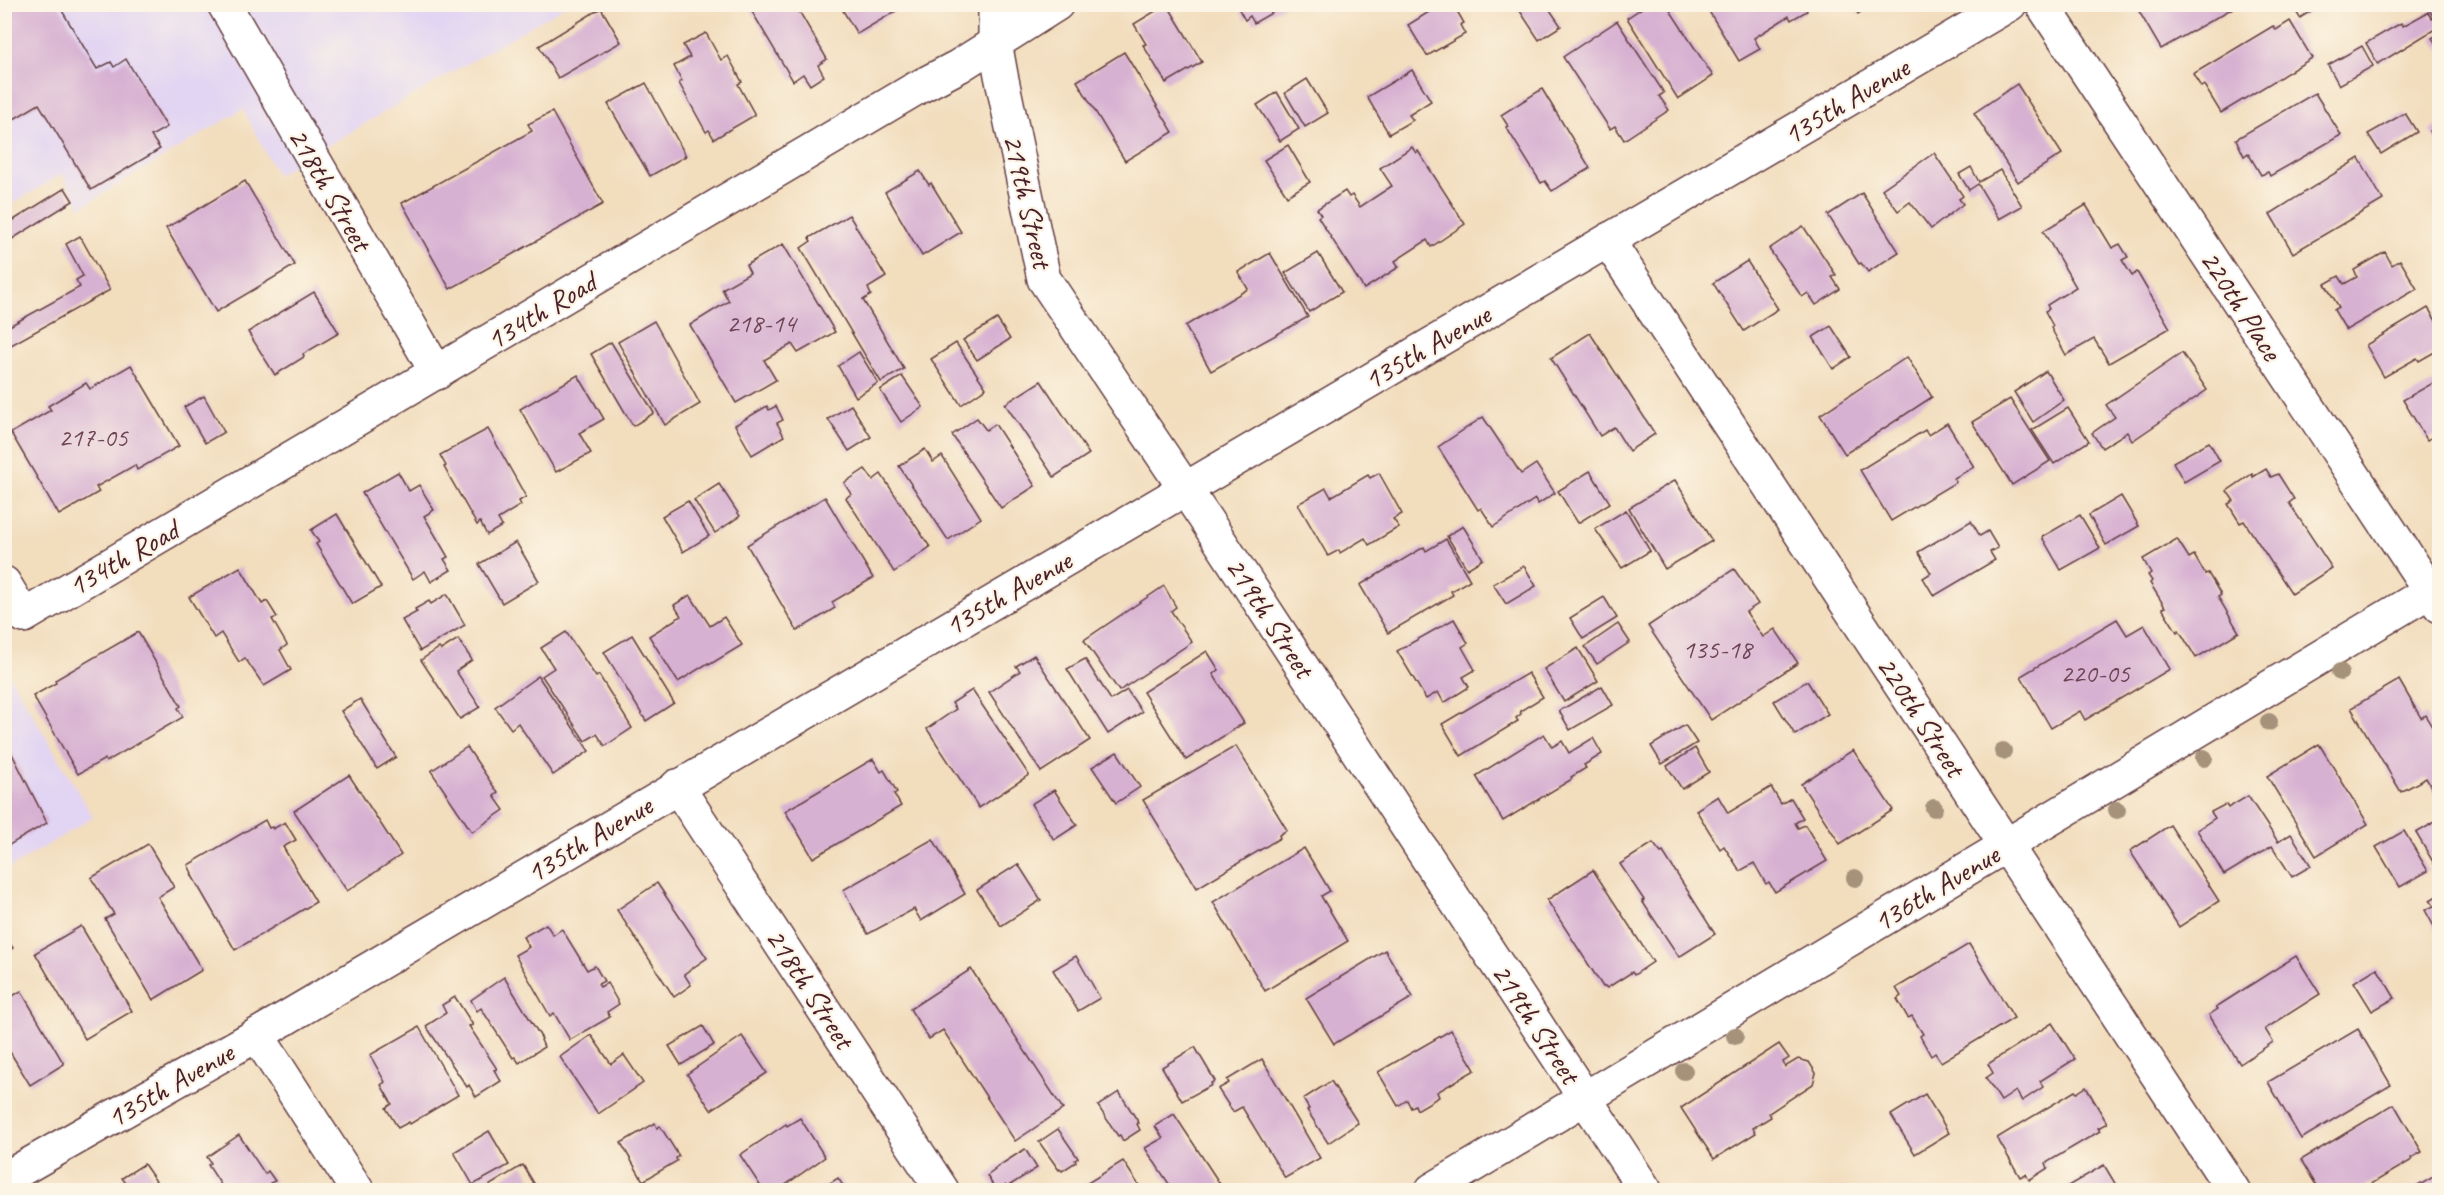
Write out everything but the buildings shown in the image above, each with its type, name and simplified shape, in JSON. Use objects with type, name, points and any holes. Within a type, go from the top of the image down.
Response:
[{"type":"street","name":"218th Street","points":[[224,4],[437,373]]},
{"type":"street","name":"219th Street","points":[[995,4],[995,42],[1044,279],[1185,488],[1645,1191]]},
{"type":"street","name":"134th Road","points":[[4,583],[24,616],[915,89],[959,66],[1057,4]]},
{"type":"street","name":"135th Avenue","points":[[4,1179],[257,1035],[2010,4]]},
{"type":"street","name":"220th Place","points":[[2042,4],[2436,594]]},
{"type":"street","name":"220th Street","points":[[1608,241],[2233,1191]]},
{"type":"street","name":"136th Avenue","points":[[1432,1191],[2007,845],[2436,594]]},
{"type":"street","name":"218th Street","points":[[677,786],[942,1191]]},
{"type":"street","points":[[257,1035],[357,1191]]},
{"type":"shaded area","points":[[5,5],[567,5],[277,175],[243,109],[81,207],[62,174],[5,208]]},
{"type":"shaded area","points":[[4,666],[93,817],[5,871],[4,871]]}]
